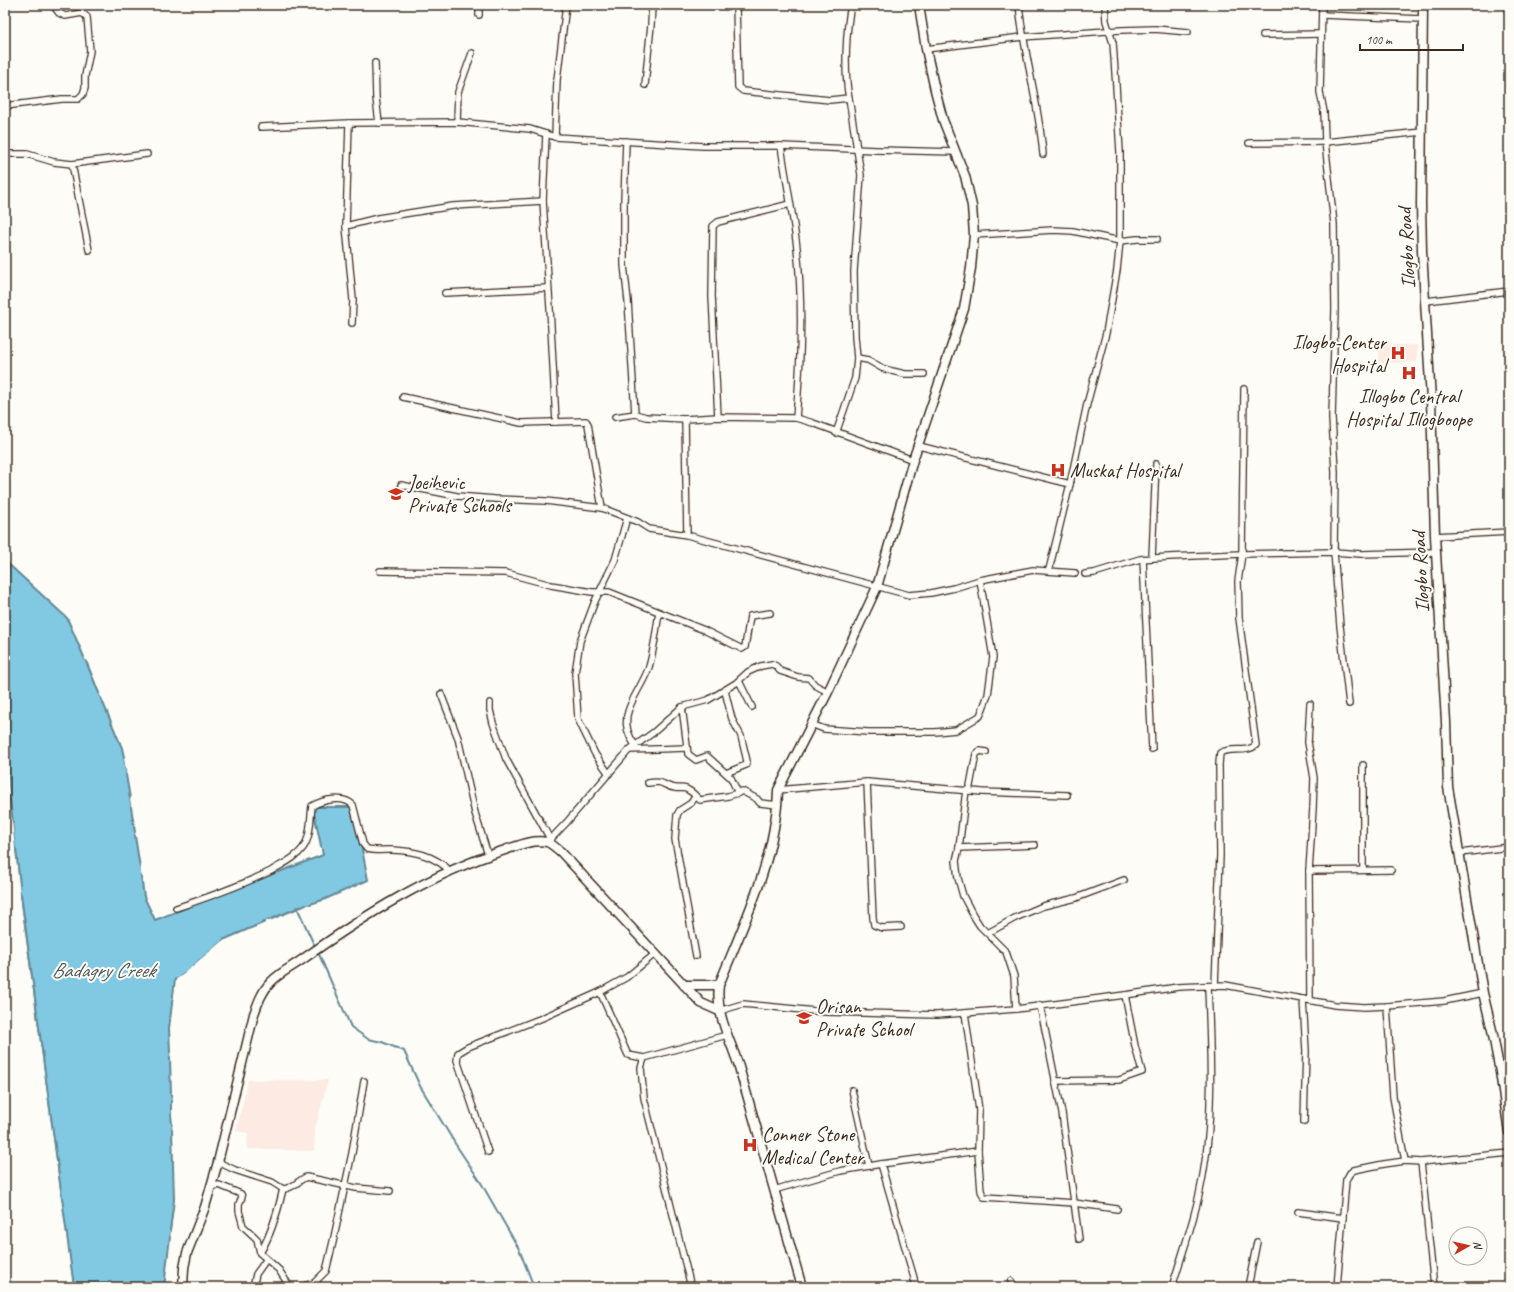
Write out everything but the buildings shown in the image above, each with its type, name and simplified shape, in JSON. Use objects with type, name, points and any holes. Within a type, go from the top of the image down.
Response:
[{"type":"main road","points":[[802,1287],[734,1050],[719,1011],[718,995],[719,985],[765,867],[772,840],[778,805],[778,790],[828,692],[876,587],[913,460],[919,446],[964,309],[971,268],[974,235],[972,206],[965,176],[941,112],[926,49],[919,5]]},
{"type":"main road","name":"Ilogbo Road","points":[[1423,5],[1420,204],[1431,400],[1435,536],[1445,699],[1448,786],[1483,993],[1500,1072],[1509,1132]]},
{"type":"main road","points":[[183,1287],[184,1268],[187,1253],[205,1207],[218,1162],[254,1014],[260,996],[271,982],[321,946],[350,927],[424,884],[488,855],[519,846],[549,841],[656,953],[701,1003],[719,1011]]},
{"type":"main road","points":[[684,985],[719,985]]},
{"type":"street","points":[[5,106],[62,99],[78,99],[83,94],[90,51],[87,17],[82,13],[65,16],[59,13],[53,5]]},
{"type":"street","points":[[479,5],[479,15]]},
{"type":"street","points":[[555,136],[556,80],[566,5]]},
{"type":"street","points":[[645,85],[652,5]]},
{"type":"street","points":[[736,5],[738,87],[743,91],[830,100],[849,98]]},
{"type":"street","points":[[836,432],[855,378],[857,358],[855,337],[854,271],[861,175],[847,86],[848,27],[851,5]]},
{"type":"street","points":[[1019,5],[1022,37],[1038,115],[1043,154]]},
{"type":"street","points":[[1049,570],[1070,484],[1087,404],[1106,333],[1117,270],[1120,241],[1120,152],[1113,43],[1108,32],[1104,5]]},
{"type":"street","points":[[1322,5],[1320,92],[1324,112],[1334,224],[1335,309],[1332,418],[1335,472],[1334,552],[1340,626],[1349,704]]},
{"type":"street","points":[[1507,5],[1509,15]]},
{"type":"street","points":[[1322,15],[1422,19]]},
{"type":"street","points":[[926,49],[1022,37],[1155,29],[1188,32]]},
{"type":"street","points":[[1263,35],[1321,34]]},
{"type":"street","points":[[457,122],[458,92],[472,53]]},
{"type":"street","points":[[376,63],[376,98],[379,124]]},
{"type":"street","points":[[261,127],[349,123],[379,124],[457,122],[530,129],[555,136],[703,146],[781,146],[956,152]]},
{"type":"street","points":[[349,123],[346,226],[353,300],[352,323]]},
{"type":"street","points":[[1249,143],[1326,142],[1422,132]]},
{"type":"street","points":[[546,134],[543,201],[556,422]]},
{"type":"street","points":[[626,141],[624,265],[628,301],[635,414]]},
{"type":"street","points":[[781,146],[797,248],[800,294],[800,350],[796,418]]},
{"type":"street","points":[[5,154],[27,154],[54,162],[72,164],[147,154]]},
{"type":"street","points":[[72,164],[89,250]]},
{"type":"street","points":[[346,226],[378,218],[453,206],[543,201]]},
{"type":"street","points":[[718,416],[712,296],[713,226],[718,222],[790,204]]},
{"type":"street","points":[[974,235],[1053,230],[1073,231],[1120,241],[1137,238],[1157,239]]},
{"type":"street","points":[[445,293],[548,288]]},
{"type":"street","points":[[1426,301],[1509,291]]},
{"type":"street","points":[[857,358],[868,360],[882,368],[892,371],[905,374],[924,374]]},
{"type":"street","points":[[1215,986],[1220,855],[1220,753],[1225,750],[1250,749],[1256,745],[1239,618],[1238,581],[1242,554],[1244,388]]},
{"type":"street","points":[[403,397],[521,423],[586,421],[588,424],[602,508]]},
{"type":"street","points":[[615,417],[635,414],[646,417],[685,419],[718,416],[796,418],[913,460]]},
{"type":"street","points":[[685,419],[687,534]]},
{"type":"street","points":[[919,446],[1070,484]]},
{"type":"street","points":[[1152,558],[1156,464]]},
{"type":"street","points":[[401,485],[457,496],[546,501],[602,508],[638,522],[650,529],[687,534],[909,595],[954,588],[980,580],[1033,570],[1075,573]]},
{"type":"street","points":[[609,774],[595,754],[578,719],[575,673],[580,641],[595,601],[615,560],[627,518]]},
{"type":"street","points":[[1435,536],[1509,532]]},
{"type":"street","points":[[1085,574],[1152,558],[1334,552],[1361,554],[1436,552]]},
{"type":"street","points":[[1143,559],[1152,749]]},
{"type":"street","points":[[380,571],[506,573],[551,585],[584,591],[609,592],[704,630],[742,649],[745,647],[750,616],[770,613]]},
{"type":"street","points":[[811,724],[824,730],[868,732],[935,732],[956,730],[980,716],[988,695],[994,657],[980,580]]},
{"type":"street","points":[[635,746],[629,737],[626,726],[627,714],[631,702],[648,667],[659,613]]},
{"type":"street","points":[[490,703],[493,723],[506,759],[549,841],[629,750],[654,732],[682,707],[708,700],[725,691],[739,681],[748,672],[761,666],[772,664],[780,671],[798,677],[809,678],[815,685],[828,692]]},
{"type":"street","points":[[739,681],[752,707]]},
{"type":"street","points":[[725,691],[732,719],[742,736],[747,761],[746,765],[726,773]]},
{"type":"street","points":[[441,694],[458,738],[475,813],[488,855]]},
{"type":"street","points":[[1310,704],[1308,742],[1314,778],[1309,871],[1310,1000]]},
{"type":"street","points":[[682,707],[686,748],[688,754],[696,760],[707,756],[731,778],[738,793]]},
{"type":"street","points":[[629,750],[686,748]]},
{"type":"street","points":[[986,752],[980,751],[976,754],[968,790],[960,848],[956,861],[958,878],[963,896],[977,920],[1006,952],[1014,976],[1016,1009]]},
{"type":"street","points":[[1363,765],[1363,870]]},
{"type":"street","points":[[648,783],[659,781],[674,788],[686,789],[700,800],[728,796],[742,791],[757,799],[760,803],[778,805]]},
{"type":"street","points":[[778,790],[867,782],[1067,796]]},
{"type":"street","points":[[867,782],[874,925],[882,928],[901,927]]},
{"type":"street","points":[[695,797],[692,803],[680,810],[677,815],[675,839],[696,956]]},
{"type":"street","points":[[176,908],[240,886],[297,855],[304,846],[309,833],[312,806],[330,800],[344,799],[353,804],[363,844],[367,849],[394,850],[430,856],[440,861],[450,871]]},
{"type":"street","points":[[960,848],[1035,845]]},
{"type":"street","points":[[1460,853],[1509,847]]},
{"type":"street","points":[[1309,871],[1391,870]]},
{"type":"street","points":[[988,933],[1015,918],[1043,906],[1076,898],[1124,880]]},
{"type":"street","points":[[488,1152],[458,1060],[458,1053],[468,1047],[542,1018],[600,992],[627,977],[656,953]]},
{"type":"street","points":[[719,1011],[743,1004],[825,1012],[937,1015],[1016,1009],[1167,988],[1225,985],[1349,1006],[1387,1006],[1444,1001],[1483,993]]},
{"type":"street","points":[[1172,1287],[1198,1201],[1209,1133],[1210,1058],[1208,986]]},
{"type":"street","points":[[600,992],[628,1055],[644,1058],[727,1035]]},
{"type":"street","points":[[1055,1081],[1119,1080],[1142,1072],[1135,1046],[1125,995]]},
{"type":"street","points":[[1303,999],[1306,1051],[1304,1122]]},
{"type":"street","points":[[1040,1006],[1062,1113],[1079,1239]]},
{"type":"street","points":[[1387,1006],[1393,1097],[1405,1161]]},
{"type":"street","points":[[965,1013],[979,1110],[978,1152],[981,1192],[984,1197],[1074,1203],[1117,1209]]},
{"type":"street","points":[[644,1058],[642,1068],[644,1098],[691,1287]]},
{"type":"street","points":[[299,1287],[314,1283],[326,1271],[352,1153],[364,1081]]},
{"type":"street","points":[[852,1090],[868,1166]]},
{"type":"street","points":[[774,1190],[840,1171],[881,1164],[978,1152]]},
{"type":"street","points":[[1337,1287],[1346,1180],[1350,1173],[1358,1169],[1405,1161],[1421,1162],[1509,1153]]},
{"type":"street","points":[[218,1162],[235,1170],[272,1182],[283,1189],[292,1188],[299,1180],[306,1177],[356,1188],[390,1191]]},
{"type":"street","points":[[1421,1162],[1434,1287]]},
{"type":"street","points":[[881,1164],[914,1278],[915,1287]]},
{"type":"street","points":[[210,1187],[219,1185],[242,1194],[239,1204],[240,1220],[243,1226],[257,1239],[260,1253],[266,1260],[279,1270],[290,1287]]},
{"type":"street","points":[[260,1253],[268,1239],[277,1216],[283,1189]]},
{"type":"street","points":[[1298,1212],[1343,1218]]},
{"type":"street","points":[[1248,1287],[1257,1242]]},
{"type":"street","points":[[253,1287],[256,1274],[266,1260]]},
{"type":"street","points":[[1011,1281],[1015,1287]]},
{"type":"street","points":[[314,1283],[322,1287]]},
{"type":"shaded area","name":"Ilogbo-Center Hospital","points":[[1380,345],[1417,345],[1417,362],[1378,363]]},
{"type":"shaded area","points":[[248,1080],[328,1080],[315,1129],[314,1151],[247,1149],[248,1133],[236,1131]]},
{"type":"water","name":"Badagry Creek","points":[[5,561],[67,618],[122,748],[144,896],[155,920],[323,855],[313,807],[353,807],[368,880],[323,900],[298,907],[224,939],[175,980],[169,1028],[174,1200],[164,1287],[74,1287],[22,907],[5,752]]},
{"type":"waterway","points":[[5,561],[67,618],[84,657]]},
{"type":"waterway","points":[[86,661],[99,693]]},
{"type":"waterway","points":[[101,698],[122,748],[124,757]]},
{"type":"waterway","points":[[5,752],[8,779]]},
{"type":"waterway","points":[[126,775],[130,798]]},
{"type":"waterway","points":[[10,799],[13,822]]},
{"type":"waterway","points":[[131,807],[135,832]]},
{"type":"waterway","points":[[315,807],[353,807]]},
{"type":"waterway","points":[[315,817],[321,846]]},
{"type":"waterway","points":[[135,836],[140,868]]},
{"type":"waterway","points":[[310,904],[323,900],[368,880],[361,844]]},
{"type":"waterway","points":[[16,849],[20,884]]},
{"type":"waterway","points":[[279,872],[323,855],[322,850]]},
{"type":"waterway","points":[[263,878],[275,873]]},
{"type":"waterway","points":[[141,876],[144,897],[155,920],[191,906]]},
{"type":"waterway","points":[[21,894],[74,1287]]},
{"type":"waterway","points":[[269,920],[306,905]]},
{"type":"waterway","points":[[297,907],[315,947]]},
{"type":"waterway","points":[[223,940],[265,922]]},
{"type":"waterway","points":[[318,952],[351,1027],[368,1039],[382,1042],[404,1051],[420,1086],[480,1181],[519,1249],[534,1287]]},
{"type":"waterway","points":[[170,1052],[169,1028],[175,979]]},
{"type":"waterway","points":[[170,1057],[171,1096]]},
{"type":"waterway","points":[[171,1101],[171,1110]]},
{"type":"waterway","points":[[171,1115],[172,1124]]},
{"type":"waterway","points":[[170,1230],[174,1200],[172,1129]]},
{"type":"waterway","points":[[164,1287],[170,1237]]},
{"type":"place","name":"Ilogbo-Center Hospital","points":[[1398,353]]},
{"type":"place","name":"Illogbo Central Hospital Illogboope","points":[[1409,373]]},
{"type":"place","name":"Muskat Hospital","points":[[1058,470]]},
{"type":"place","name":"Joeihevic Private Schools","points":[[396,494]]},
{"type":"place","name":"Orisan Private School","points":[[804,1018]]},
{"type":"place","name":"Conner Stone Medical Center","points":[[750,1145]]}]
